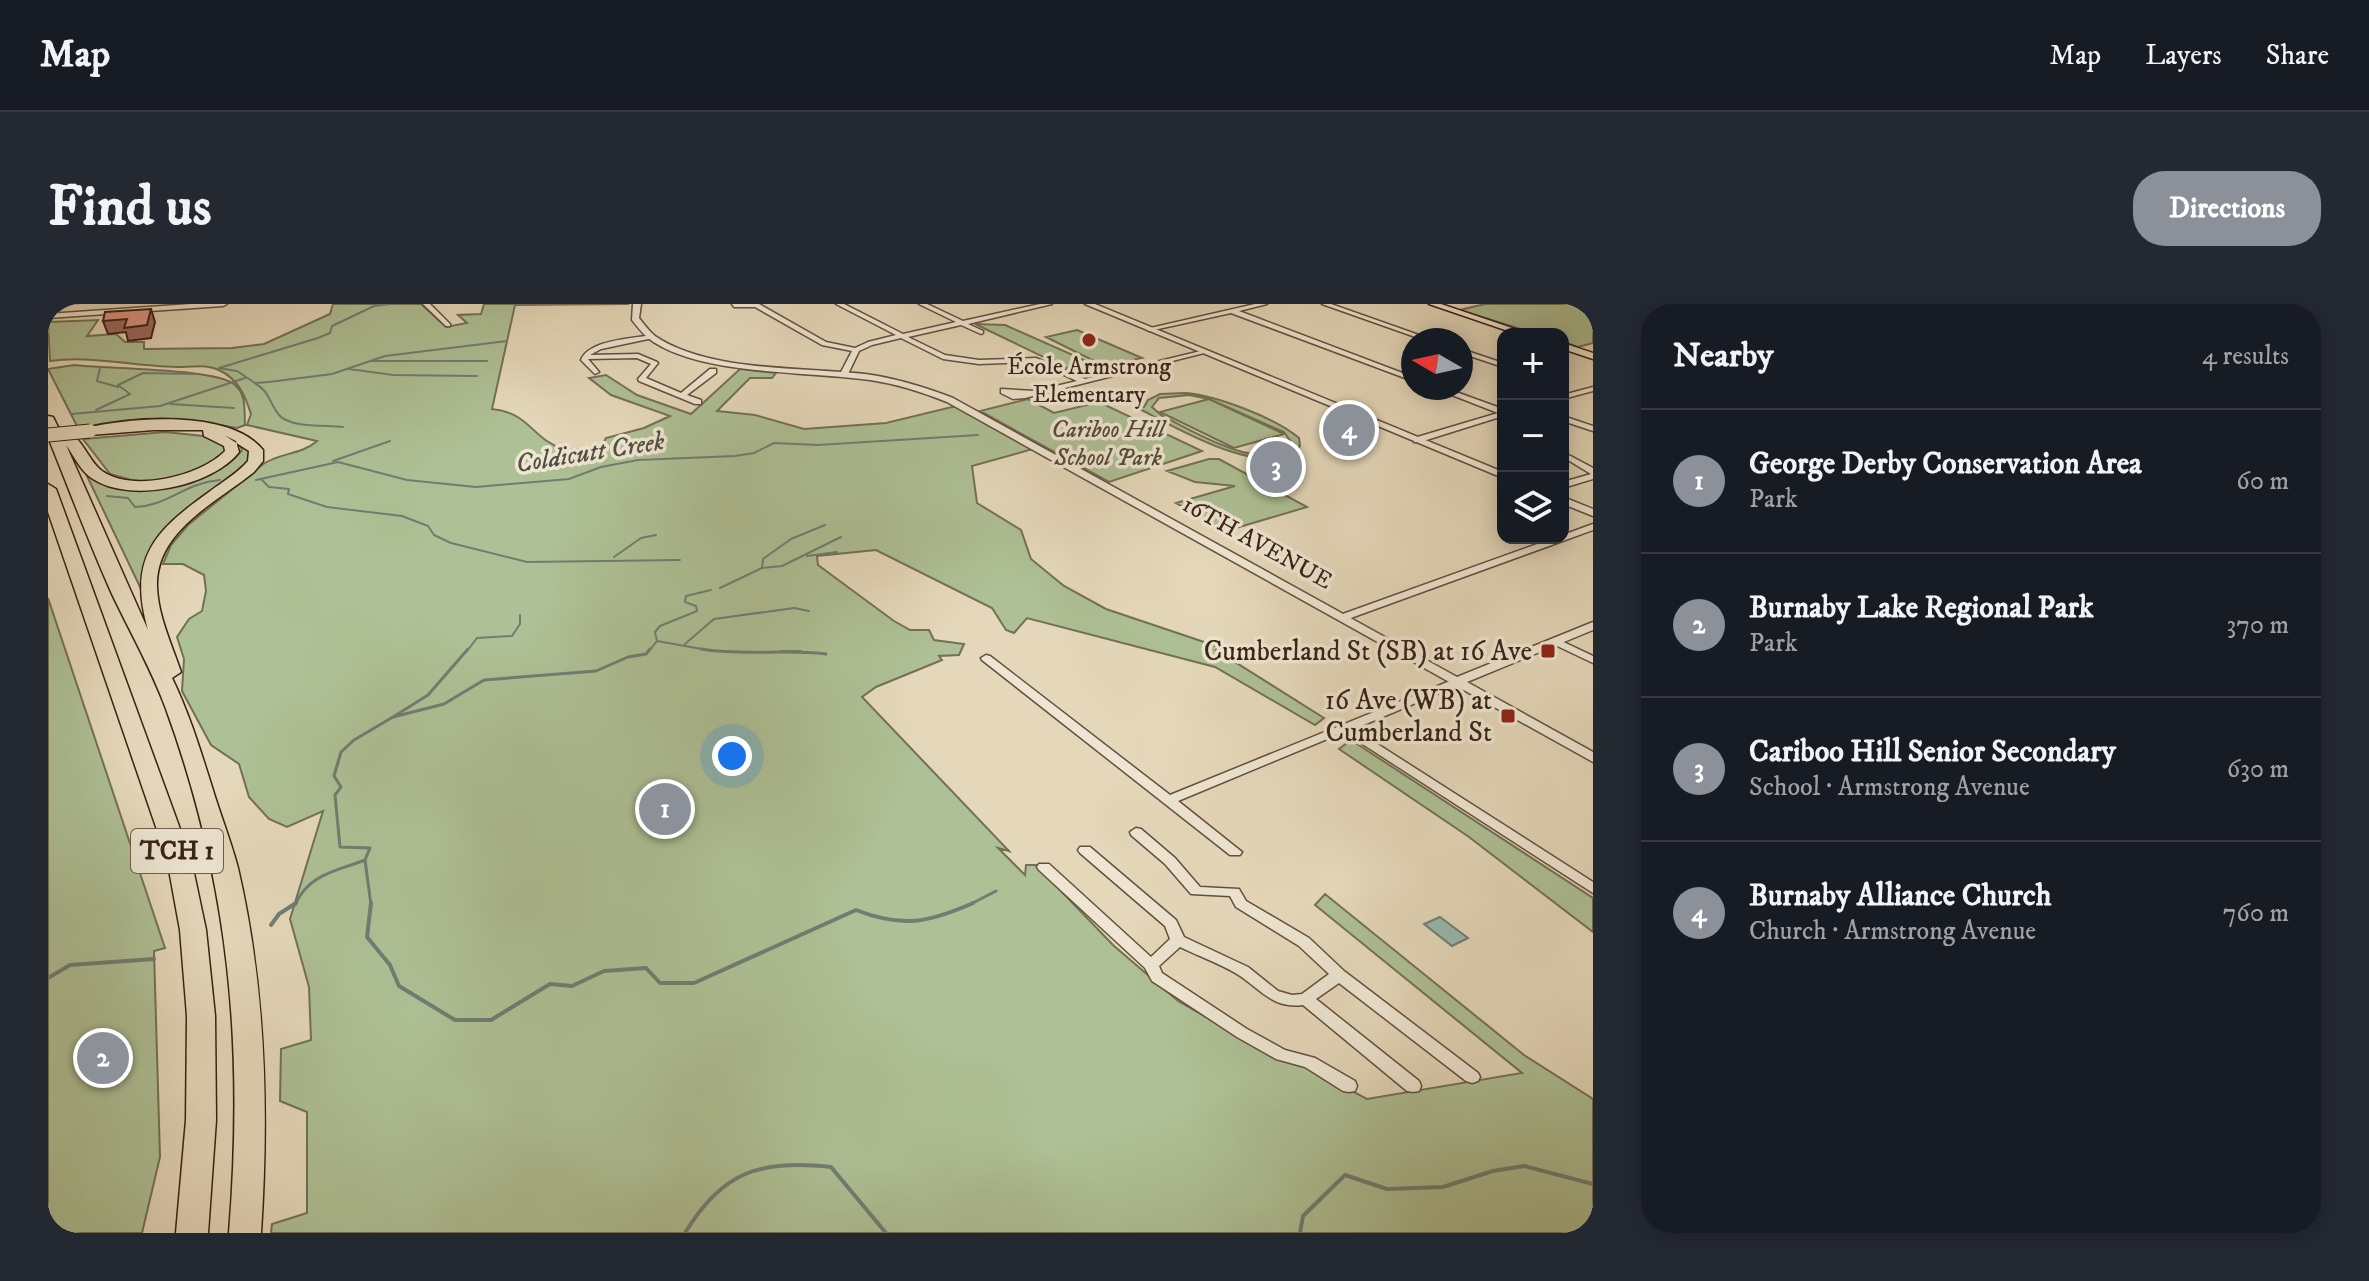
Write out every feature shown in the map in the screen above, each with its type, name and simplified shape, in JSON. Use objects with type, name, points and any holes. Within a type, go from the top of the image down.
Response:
[{"type":"highway","points":[[90,433],[175,426],[215,428],[235,433],[256,450],[255,461],[249,469],[174,529],[156,551],[150,566],[148,588],[176,691],[176,708]]},
{"type":"highway","points":[[48,429],[90,433],[197,431],[221,437],[231,444],[232,452],[215,468],[190,477],[155,484],[118,483],[95,473],[68,437],[48,429]]},
{"type":"highway","name":"TCH 1","points":[[48,429],[176,708],[225,866],[239,938],[250,1043],[251,1151],[245,1233]]},
{"type":"highway","name":"TCH 1","points":[[48,489],[179,859],[193,930],[201,1031],[201,1120],[192,1233]]},
{"type":"highway","points":[[48,530],[73,564]]},
{"type":"main road","points":[[1433,304],[1507,328]]},
{"type":"main road","points":[[1569,348],[1593,356]]},
{"type":"street","points":[[51,316],[223,304]]},
{"type":"street","points":[[426,304],[448,325]]},
{"type":"street","points":[[584,357],[599,347],[651,337],[635,318],[637,304]]},
{"type":"street","points":[[839,304],[943,357],[945,365],[966,361],[1036,360],[1083,381]]},
{"type":"street","points":[[922,304],[981,332]]},
{"type":"street","points":[[1005,304],[1020,311]]},
{"type":"street","points":[[734,305],[756,305],[824,344],[856,350],[900,336],[1049,304]]},
{"type":"street","points":[[1089,304],[1497,473]]},
{"type":"street","points":[[1149,329],[1264,304]]},
{"type":"street","points":[[1325,304],[1401,330]]},
{"type":"street","points":[[1232,311],[1401,374]]},
{"type":"street","name":"16TH AVENUE","points":[[651,337],[681,351],[720,362],[844,374],[915,387],[958,404],[1593,758]]},
{"type":"street","points":[[844,374],[856,350]]},
{"type":"street","points":[[1033,393],[1205,352]]},
{"type":"street","points":[[1473,355],[1497,363]]},
{"type":"street","points":[[584,357],[586,364],[595,372]]},
{"type":"street","points":[[584,357],[642,357],[655,363],[642,379],[698,402]]},
{"type":"street","points":[[683,395],[713,371]]},
{"type":"street","points":[[1569,388],[1579,392]]},
{"type":"street","points":[[1569,395],[1593,389]]},
{"type":"street","points":[[1469,400],[1497,411]]},
{"type":"street","points":[[1417,440],[1497,415]]},
{"type":"street","points":[[1569,420],[1593,429]]},
{"type":"street","points":[[1569,458],[1593,474]]},
{"type":"street","points":[[1569,483],[1593,474]]},
{"type":"street","points":[[1569,503],[1593,513]]},
{"type":"street","points":[[1344,617],[1593,527]]},
{"type":"street","points":[[1170,800],[1593,626]]},
{"type":"street","points":[[1555,641],[1593,660]]},
{"type":"street","points":[[986,658],[1235,852]]},
{"type":"street","points":[[1345,728],[1593,888]]},
{"type":"street","points":[[1136,832],[1170,861],[1196,891],[1234,892],[1241,904],[1304,942],[1339,975],[1472,1077]]},
{"type":"street","points":[[1085,850],[1171,923],[1178,940],[1243,971],[1273,995],[1292,1001],[1306,999],[1339,975]]},
{"type":"street","points":[[1044,867],[1151,965],[1157,977],[1242,1033],[1281,1055],[1309,1062],[1349,1086]]},
{"type":"street","points":[[1151,965],[1178,940]]},
{"type":"street","points":[[1306,999],[1413,1086]]},
{"type":"green space","points":[[333,304],[421,304],[446,327],[467,323],[458,315],[481,314],[484,304],[629,304],[515,305],[492,409],[515,416],[545,440],[564,449],[578,450],[602,445],[606,438],[644,428],[670,416],[611,395],[589,378],[606,375],[637,395],[691,414],[740,369],[776,373],[772,378],[750,378],[717,411],[755,415],[804,429],[886,423],[956,406],[1033,449],[972,466],[977,503],[1021,530],[1031,559],[1064,586],[1106,609],[1219,647],[1216,650],[1324,718],[1315,725],[1215,667],[1027,618],[1014,633],[1006,630],[992,608],[876,550],[817,556],[818,565],[894,621],[910,630],[929,630],[934,640],[964,644],[959,655],[939,656],[942,660],[876,687],[862,697],[1009,851],[998,848],[1025,875],[1026,865],[1036,865],[1113,945],[1178,1001],[1282,1060],[1306,1067],[1367,1099],[1522,1073],[1315,905],[1325,894],[1524,1055],[1593,1099],[1593,1233],[271,1233],[272,1224],[307,1213],[307,1112],[280,1101],[281,1049],[311,1040],[309,987],[290,919],[323,811],[287,827],[269,819],[249,797],[239,764],[211,745],[182,691],[184,659],[177,637],[189,619],[202,611],[206,591],[204,575],[183,564],[163,564],[171,545],[188,525],[262,465],[317,441],[247,425],[251,414],[243,394],[231,378],[214,368],[83,359],[50,361],[48,322],[98,320],[87,336],[116,334],[125,342],[144,342],[144,349],[232,348],[264,344],[330,314]]},
{"type":"green space","points":[[1485,304],[1593,304],[1593,343],[1578,347],[1569,344],[1569,328],[1517,328],[1460,310]]},
{"type":"green space","points":[[975,324],[1005,325],[1109,371],[1083,376]]},
{"type":"green space","points":[[1077,330],[1142,358],[1104,366],[1046,337]]},
{"type":"green space","points":[[74,365],[184,372],[224,379],[239,389],[244,404],[245,425],[237,428],[206,423],[79,430],[48,369]]},
{"type":"green space","points":[[1160,394],[1198,395],[1245,409],[1289,430],[1299,438],[1300,446],[1285,456],[1265,458],[1218,447],[1136,407],[1144,407],[1148,400]],"holes":[[[1189,395],[1209,399],[1284,432],[1293,445],[1280,453],[1265,456],[1247,453],[1208,439],[1161,415],[1152,407],[1159,398]]]},
{"type":"green space","name":"Cariboo Hill School Park","points":[[1028,399],[1054,413],[1099,402],[1202,451],[1109,482],[980,411]]},
{"type":"green space","points":[[1209,399],[1284,434],[1234,448],[1160,412]]},
{"type":"green space","points":[[221,430],[248,444],[253,459],[145,564],[141,589],[86,474],[101,483],[121,487],[167,486],[190,481],[229,463],[242,450],[239,443]]},
{"type":"green space","points":[[165,432],[213,437],[228,450],[197,473],[158,481],[135,481],[110,474],[83,439]]},
{"type":"green space","points":[[1219,459],[1307,507],[1226,531],[1176,503],[1235,486],[1195,482],[1167,471]]},
{"type":"green space","points":[[48,598],[165,948],[154,951],[160,1157],[142,1233],[48,1233]]},
{"type":"green space","points":[[1351,740],[1593,898],[1593,932],[1469,837],[1339,749]]},
{"type":"water","points":[[1440,917],[1468,938],[1452,946],[1424,924]]},
{"type":"building","points":[[151,309],[147,325],[124,328],[127,319],[103,321],[105,312]]},
{"type":"building","points":[[1354,411],[1376,420],[1351,427],[1328,418]]},
{"type":"waterway","points":[[391,304],[374,306],[332,326],[330,333],[318,338],[219,368],[237,371],[255,383],[269,382],[332,374],[385,356],[507,341]]},
{"type":"waterway","points":[[372,361],[487,361]]},
{"type":"waterway","points":[[100,368],[97,381],[118,387]]},
{"type":"waterway","points":[[349,369],[393,375],[477,376]]},
{"type":"waterway","points":[[96,410],[130,394],[118,385],[143,373],[195,374]]},
{"type":"waterway","points":[[72,414],[160,406],[245,378]]},
{"type":"waterway","points":[[256,384],[264,390],[284,419],[300,424],[343,427]]},
{"type":"waterway","points":[[170,404],[234,408]]},
{"type":"waterway","name":"Coldicutt Creek","points":[[256,480],[338,462],[407,480],[476,487],[569,479],[601,467],[638,460],[735,456],[754,453],[774,443],[818,445],[978,435]]},
{"type":"waterway","points":[[333,461],[390,441]]},
{"type":"waterway","points":[[261,479],[269,487],[289,489],[288,494],[327,507],[402,516],[428,526],[434,535],[451,543],[527,562],[680,560]]},
{"type":"waterway","name":"Coldicutt Creek","points":[[107,496],[128,498],[135,507],[147,506],[196,485],[220,480]]},
{"type":"waterway","points":[[762,568],[763,559],[791,539],[825,525]]},
{"type":"waterway","points":[[614,557],[641,538],[656,535]]},
{"type":"waterway","points":[[762,568],[782,566],[841,537]]},
{"type":"waterway","points":[[807,556],[837,552]]},
{"type":"waterway","points":[[720,588],[762,568]]},
{"type":"waterway","points":[[657,641],[655,632],[660,626],[697,611],[696,606],[685,602],[686,596],[711,590]]},
{"type":"waterway","points":[[685,644],[714,619],[794,608],[809,611]]},
{"type":"waterway","points":[[467,651],[477,638],[512,636],[520,624],[520,615]]},
{"type":"waterway","points":[[649,651],[657,641]]},
{"type":"waterway","points":[[657,641],[703,649]]},
{"type":"waterway","points":[[393,717],[428,695],[468,649]]},
{"type":"waterway","points":[[393,717],[444,704],[484,680],[596,671],[628,657],[646,654],[650,649]]},
{"type":"waterway","points":[[703,649],[826,654]]},
{"type":"waterway","points":[[703,649],[713,651]]},
{"type":"waterway","points":[[780,651],[801,651]]},
{"type":"waterway","points":[[365,860],[370,848],[340,847],[335,795],[341,787],[334,776],[341,752],[354,740],[393,717]]},
{"type":"waterway","points":[[295,905],[307,886],[315,880],[365,860]]},
{"type":"waterway","points":[[365,860],[371,904]]},
{"type":"waterway","points":[[972,903],[996,891]]},
{"type":"waterway","points":[[271,925],[279,914],[296,903]]},
{"type":"waterway","points":[[371,904],[367,937],[390,965],[399,986],[455,1020],[491,1020],[550,984],[572,986],[604,971],[646,968],[660,983],[694,983],[856,910],[887,919],[915,921],[972,903]]},
{"type":"waterway","points":[[48,978],[70,965],[154,959]]},
{"type":"waterway","points":[[685,1233],[699,1212],[729,1183],[764,1168],[806,1165],[831,1167],[886,1233]]},
{"type":"waterway","points":[[1300,1233],[1303,1216],[1345,1175],[1387,1189],[1443,1187],[1493,1171],[1524,1166],[1593,1184]]},
{"type":"place","name":"École Armstrong Elementary","points":[[1089,340]]},
{"type":"place","name":"Burnaby Alliance Church","points":[[1349,430]]},
{"type":"place","name":"Cariboo Hill Senior Secondary","points":[[1276,467]]},
{"type":"place","name":"Cumberland St (SB) at 16 Ave","points":[[1548,651]]},
{"type":"place","name":"16 Ave (WB) at Cumberland St","points":[[1508,716]]},
{"type":"place","name":"George Derby Conservation Area","points":[[665,809]]},
{"type":"place","name":"Burnaby Lake Regional Park","points":[[103,1058]]}]
